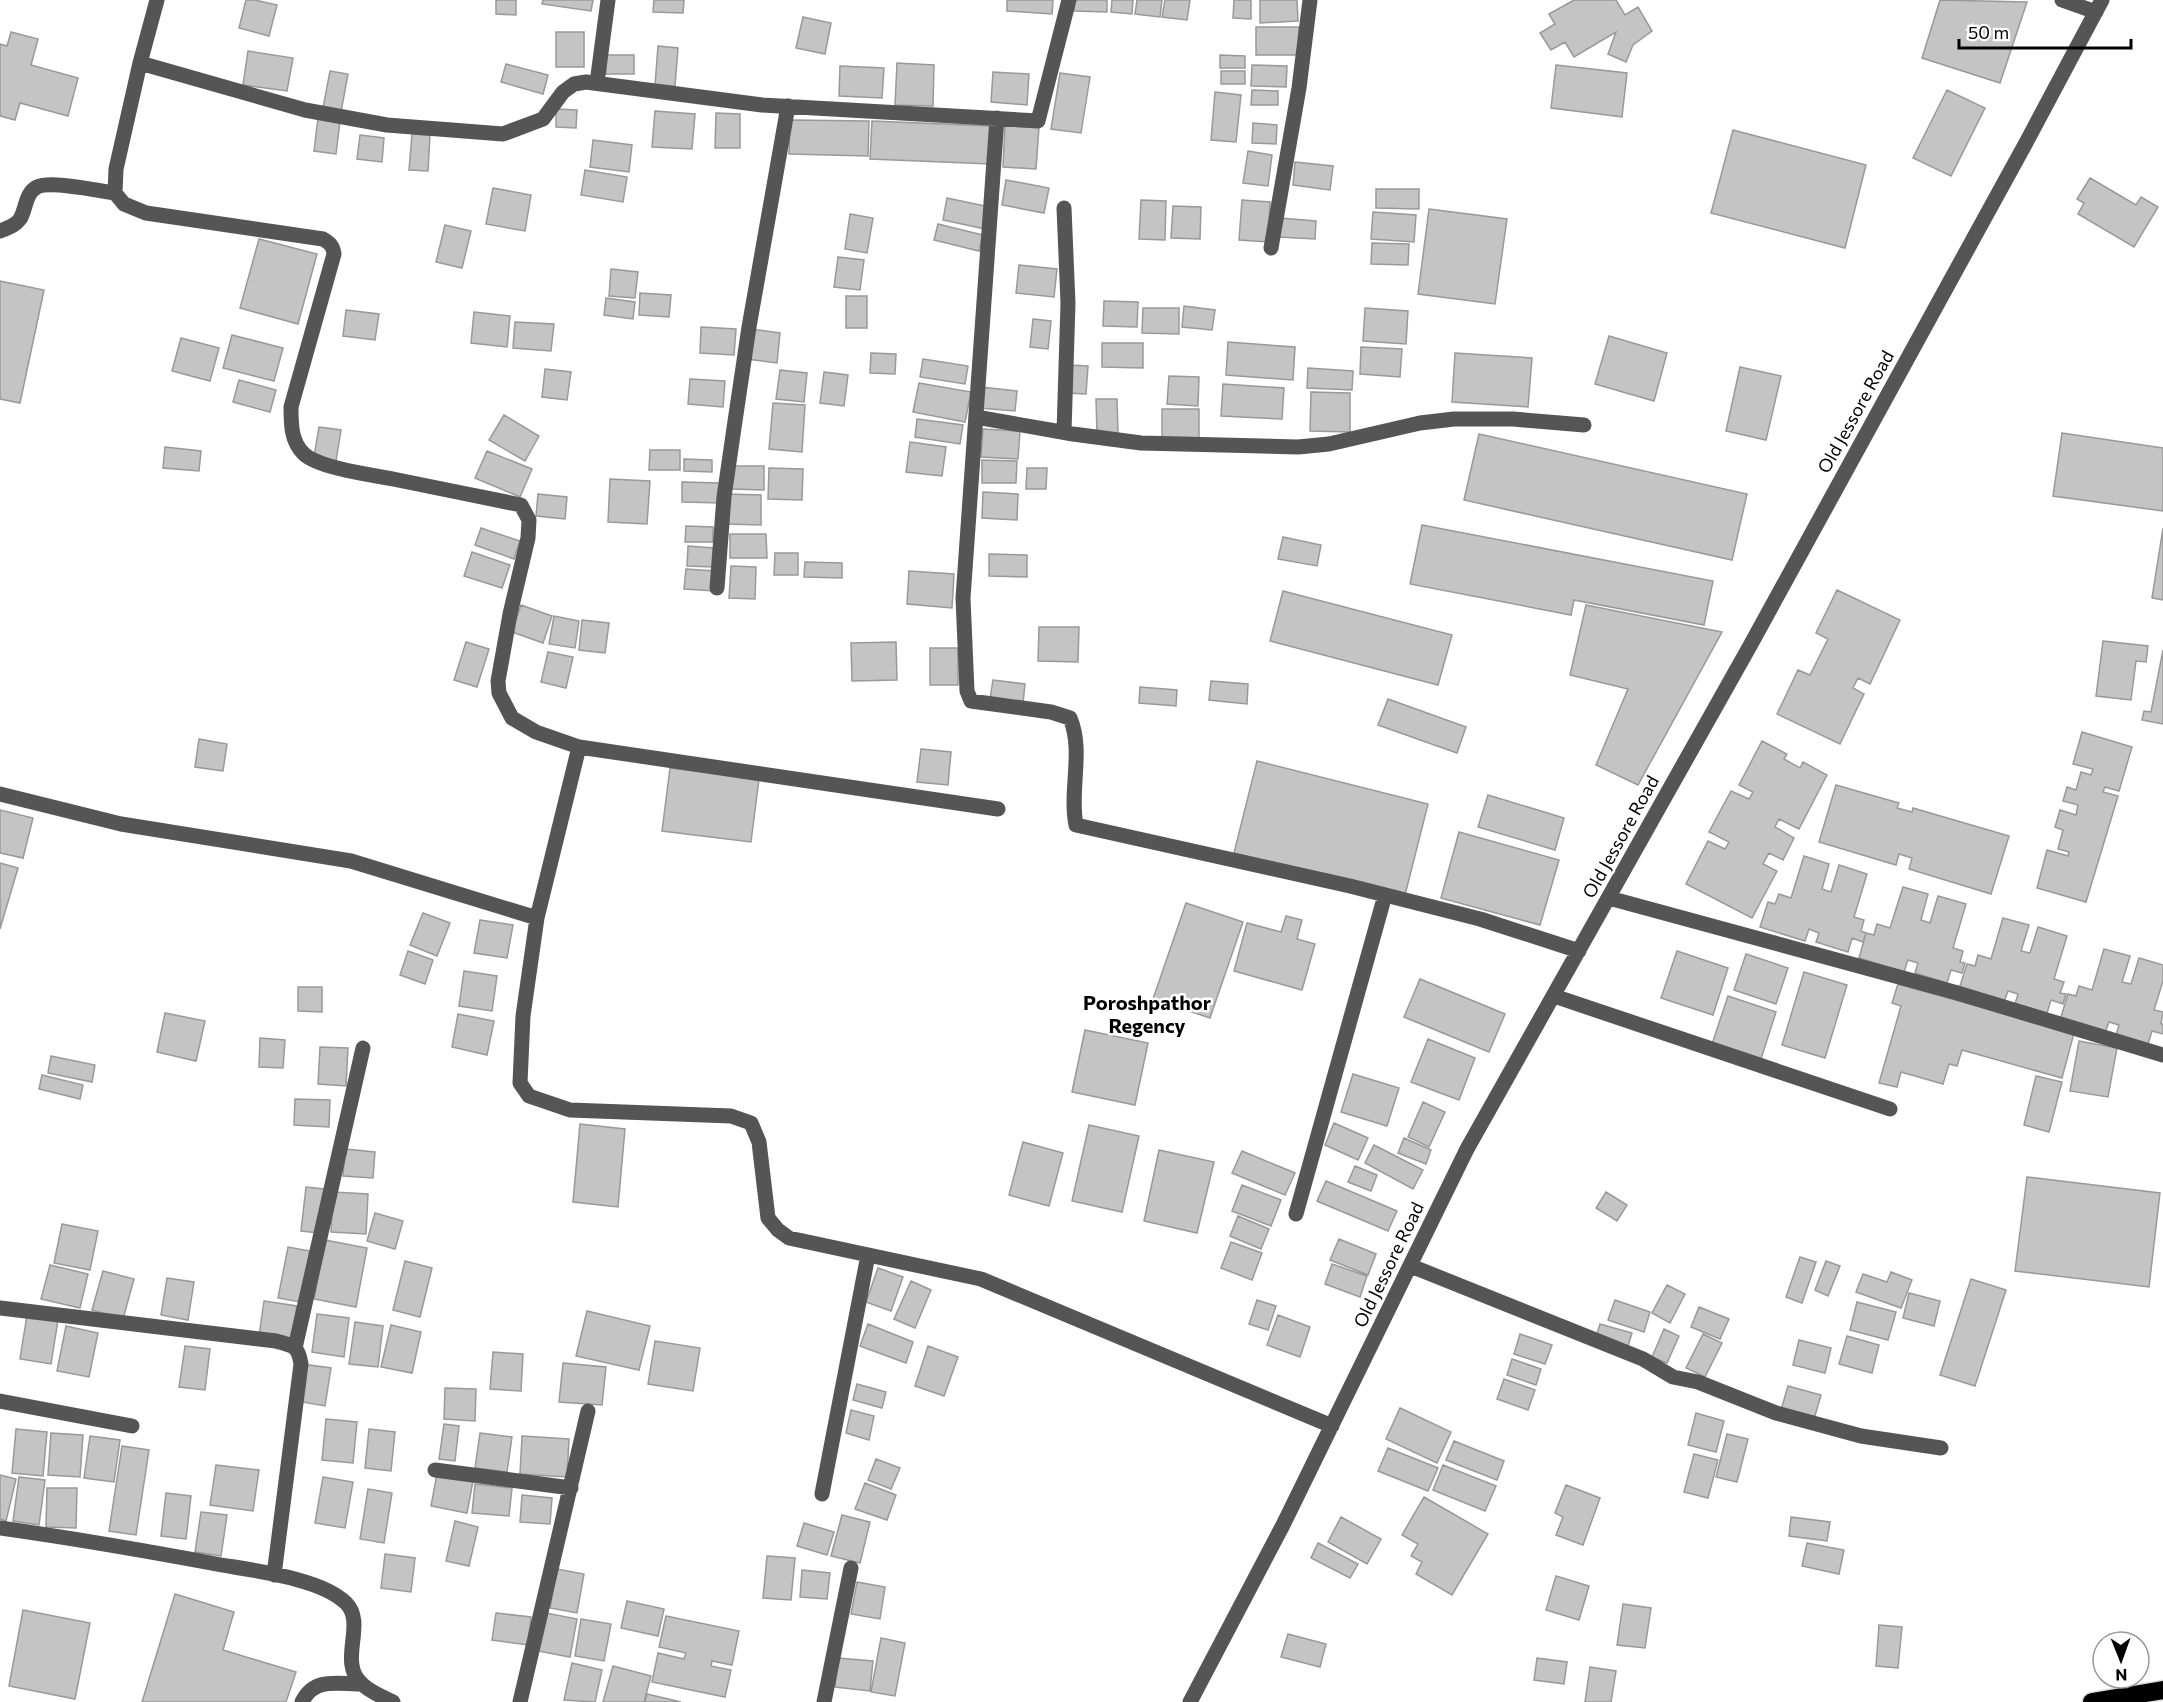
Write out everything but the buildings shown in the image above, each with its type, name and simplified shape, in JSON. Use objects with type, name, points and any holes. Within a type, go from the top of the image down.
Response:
[{"type":"highway","points":[[2092,1702],[2163,1690]]},
{"type":"street","points":[[157,0],[116,169],[115,193],[124,204],[147,213],[323,239],[330,243],[334,254],[291,407],[291,426],[296,443],[305,455],[315,462],[521,505],[529,520],[528,538],[510,614],[498,681],[499,693],[512,718],[536,732],[579,747],[998,809]]},
{"type":"street","points":[[597,83],[608,0]]},
{"type":"street","points":[[140,63],[305,110],[387,125],[503,134],[543,119],[563,92],[574,84],[597,83],[762,105],[1038,121],[1069,0]]},
{"type":"street","points":[[1271,248],[1299,88],[1310,0]]},
{"type":"street","points":[[2062,0],[2099,6]]},
{"type":"street","name":"Old Jessore Road","points":[[1190,1702],[1268,1555],[1467,1149],[1845,473],[2099,6]]},
{"type":"street","points":[[717,588],[724,497],[735,417],[788,106]]},
{"type":"street","points":[[997,118],[963,598],[966,690],[971,702],[1050,712],[1070,718],[1076,732],[1073,811],[1076,825],[1385,895],[1480,919],[1579,951]]},
{"type":"street","points":[[0,231],[19,220],[28,196],[35,188],[49,184],[115,193]]},
{"type":"street","points":[[1064,208],[1068,303],[1064,432]]},
{"type":"street","points":[[976,417],[1141,443],[1298,447],[1329,444],[1420,423],[1454,419],[1513,419],[1584,425]]},
{"type":"street","points":[[579,747],[537,918],[523,1016],[520,1072],[520,1083],[529,1096],[570,1110],[731,1116],[751,1123],[759,1142],[768,1218],[789,1238],[981,1279],[1332,1426]]},
{"type":"street","points":[[0,794],[121,824],[351,861],[537,918]]},
{"type":"street","points":[[1296,1214],[1385,895]]},
{"type":"street","points":[[1609,898],[1954,992],[2163,1054]]},
{"type":"street","points":[[1554,996],[1890,1109]]},
{"type":"street","points":[[295,1348],[363,1048]]},
{"type":"street","points":[[822,1494],[868,1255]]},
{"type":"street","points":[[1411,1266],[1643,1359],[1673,1377],[1698,1382],[1776,1413],[1861,1436],[1941,1448]]},
{"type":"street","points":[[0,1308],[276,1341],[295,1348],[299,1352],[301,1364],[274,1575]]},
{"type":"street","points":[[0,1401],[132,1426]]},
{"type":"street","points":[[520,1702],[588,1412]]},
{"type":"street","points":[[435,1470],[571,1488]]},
{"type":"street","points":[[0,1528],[84,1539],[274,1575],[297,1580],[334,1594],[347,1604],[353,1616],[351,1658],[354,1673],[361,1684],[393,1702]]},
{"type":"street","points":[[824,1702],[851,1568]]},
{"type":"street","points":[[302,1702],[307,1692],[320,1684],[361,1684]]},
{"type":"district","name":"Poroshpathor Regency","points":[[1147,1014]]}]
